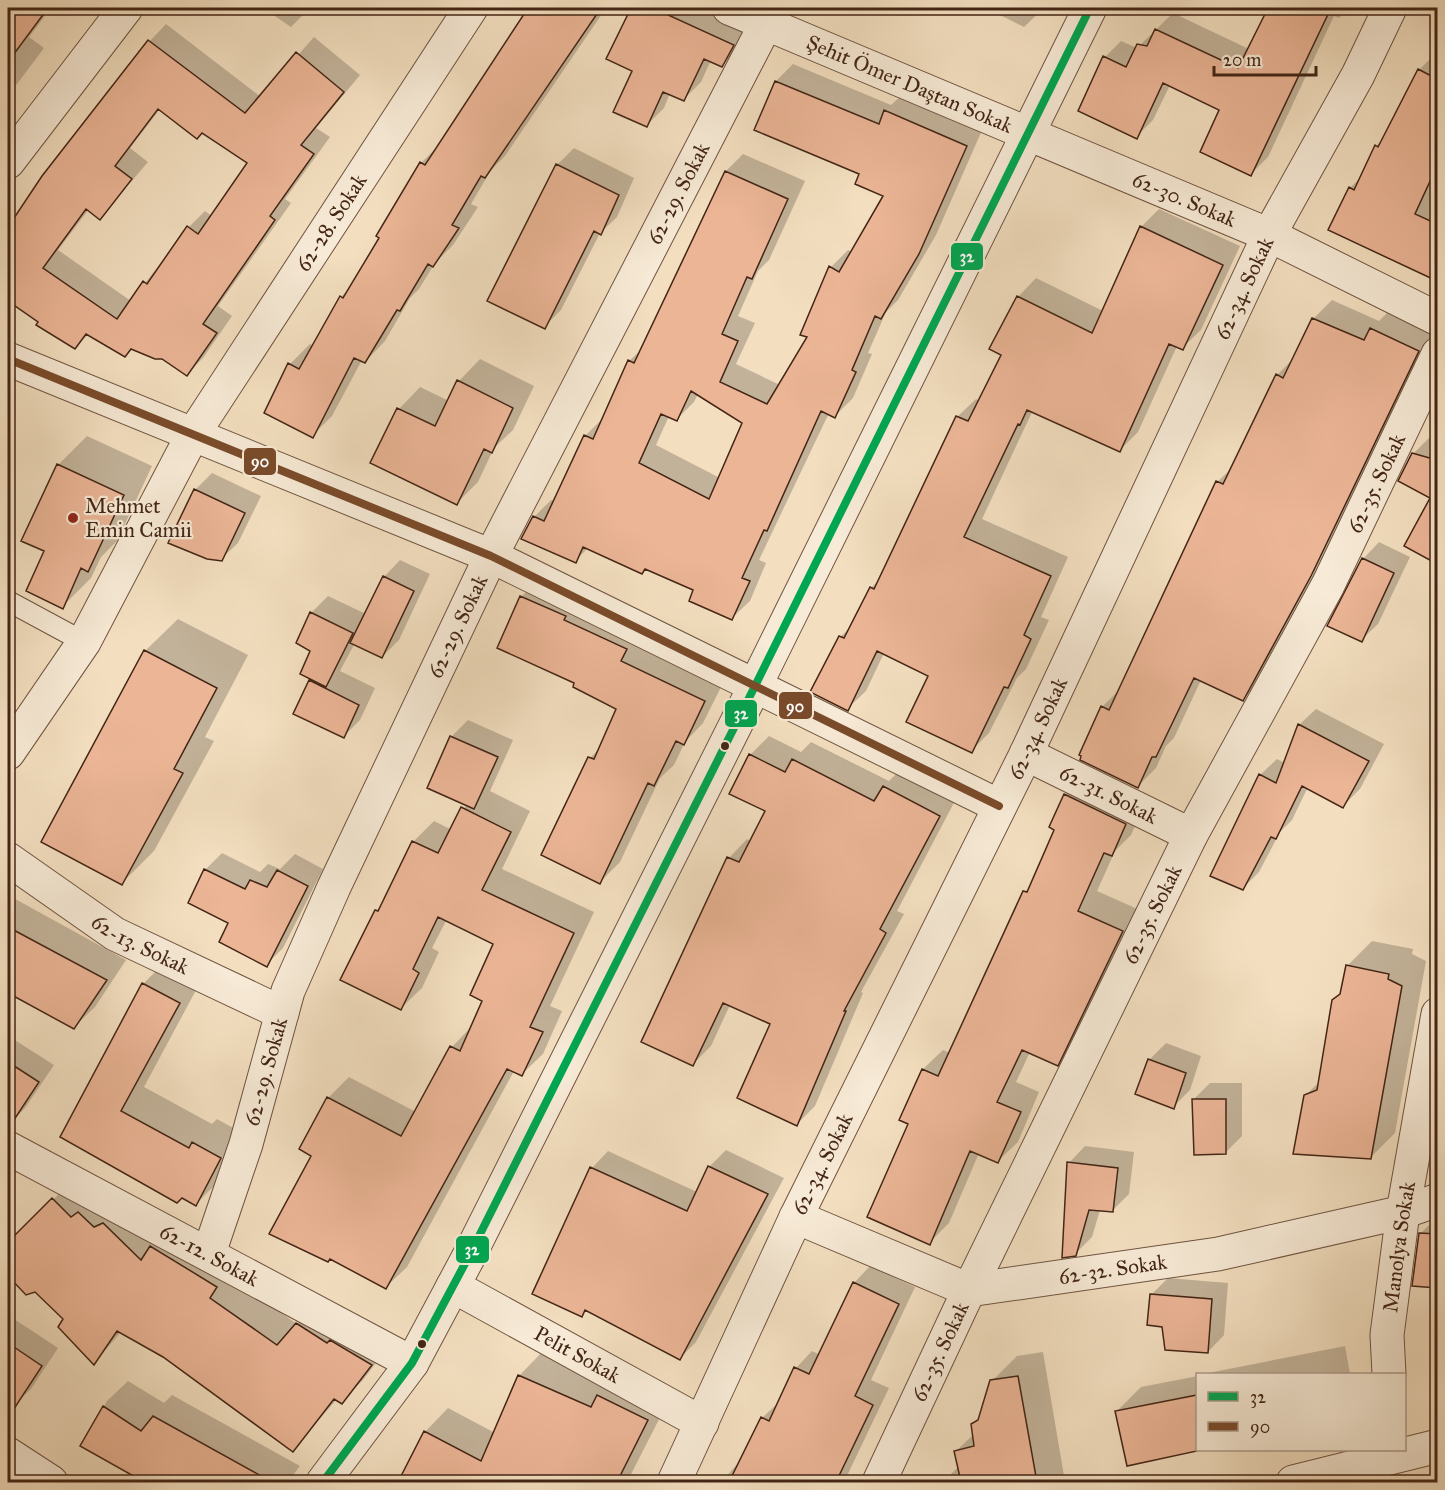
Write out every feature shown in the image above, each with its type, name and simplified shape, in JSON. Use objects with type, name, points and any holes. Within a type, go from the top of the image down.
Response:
[{"type":"street","points":[[8,162],[126,8]]},
{"type":"street","name":"62-28. Sokak","points":[[8,753],[84,642],[192,436],[471,8]]},
{"type":"street","name":"Şehit Ömer Daştan Sokak","points":[[729,8],[769,16],[1026,133]]},
{"type":"street","points":[[333,1479],[412,1362],[453,1286],[755,686],[1026,133],[1090,8]]},
{"type":"street","name":"62-34. Sokak","points":[[674,1482],[796,1217],[1026,754],[1269,235],[1358,75],[1390,8]]},
{"type":"street","name":"62-29. Sokak","points":[[209,1253],[246,1144],[288,990],[333,887],[490,556],[769,16]]},
{"type":"street","name":"62-30. Sokak","points":[[1026,133],[1269,235],[1437,319]]},
{"type":"street","name":"62-35. Sokak","points":[[879,1482],[969,1290],[1191,835],[1328,585],[1437,354]]},
{"type":"street","points":[[8,359],[490,556],[999,806]]},
{"type":"street","name":"62-31. Sokak","points":[[1026,754],[1191,835]]},
{"type":"street","name":"62-13. Sokak","points":[[8,859],[115,934],[282,1013]]},
{"type":"street","name":"Manolya Sokak","points":[[1389,1373],[1387,1335],[1402,1212],[1437,1014]]},
{"type":"street","name":"62-12. Sokak","points":[[8,1148],[412,1362]]},
{"type":"street","name":"62-32. Sokak","points":[[969,1290],[1218,1254],[1402,1212],[1437,1200]]},
{"type":"street","points":[[796,1217],[969,1290]]},
{"type":"street","name":"Pelit Sokak","points":[[453,1286],[702,1423]]},
{"type":"street","points":[[1293,1482],[1394,1453],[1437,1446]]},
{"type":"street","points":[[8,1454],[51,1482]]},
{"type":"lane","points":[[8,601],[84,642]]},
{"type":"building","points":[[8,8],[48,8],[8,62]]},
{"type":"building","points":[[528,8],[601,8],[485,178],[481,176],[452,225],[459,228],[433,267],[428,264],[365,363],[354,358],[313,438],[264,413],[288,363],[299,369],[340,296],[343,298],[379,238],[376,236],[420,162],[425,165]]},
{"type":"building","points":[[631,8],[653,8],[734,45],[722,67],[704,59],[684,101],[663,92],[647,127],[613,112],[632,71],[606,59]]},
{"type":"building","points":[[1268,8],[1331,8],[1251,176],[1200,152],[1219,110],[1163,83],[1137,139],[1078,111],[1103,56],[1126,67],[1137,44],[1147,46],[1155,29],[1238,68]]},
{"type":"building","points":[[148,40],[245,113],[296,52],[344,92],[301,145],[314,154],[270,216],[275,220],[203,324],[217,333],[187,376],[162,359],[155,359],[131,349],[125,357],[86,334],[75,349],[36,325],[38,322],[8,301],[8,227],[42,176]],"holes":[[[158,109],[197,139],[202,133],[247,163],[198,234],[187,226],[147,284],[143,281],[117,319],[43,268],[86,209],[100,220],[132,179],[115,166]]]},
{"type":"building","points":[[1418,69],[1437,79],[1437,166],[1415,214],[1437,224],[1437,281],[1328,230],[1349,187],[1354,190],[1375,145],[1378,147]]},
{"type":"building","points":[[775,81],[879,124],[884,110],[967,146],[919,254],[881,319],[875,316],[852,370],[856,372],[835,418],[821,411],[767,531],[764,530],[742,578],[750,581],[732,620],[689,601],[693,590],[645,569],[642,574],[583,547],[576,563],[521,539],[533,516],[544,521],[584,435],[593,439],[628,360],[634,363],[725,171],[788,199],[752,279],[747,277],[722,334],[738,341],[720,382],[767,404],[807,337],[800,335],[829,266],[839,272],[883,196],[855,184],[859,174],[754,130]],"holes":[[[691,391],[742,423],[709,499],[639,463],[661,414],[677,421]]]},
{"type":"building","points":[[556,164],[619,195],[601,235],[594,231],[545,329],[487,301]]},
{"type":"building","points":[[1140,226],[1223,265],[1183,350],[1169,344],[1120,452],[1027,410],[1020,425],[1018,424],[964,537],[1051,576],[1024,635],[1031,639],[1008,688],[1004,687],[972,753],[906,722],[928,676],[877,651],[848,711],[810,692],[839,636],[844,638],[870,587],[874,589],[956,416],[968,421],[1001,355],[989,349],[1017,296],[1092,333]]},
{"type":"building","points":[[1312,318],[1364,340],[1370,328],[1419,351],[1311,576],[1243,701],[1194,678],[1156,757],[1152,757],[1138,788],[1080,760],[1079,755],[1101,706],[1109,710],[1216,481],[1223,484],[1276,374],[1283,378]]},
{"type":"building","points":[[457,380],[513,408],[492,453],[484,449],[457,505],[370,463],[397,408],[435,426]]},
{"type":"building","points":[[1412,453],[1437,460],[1437,564],[1404,546],[1430,498],[1398,481]]},
{"type":"building","name":"Mehmet Emin Camii","points":[[57,464],[124,495],[88,572],[81,568],[63,609],[26,591],[44,551],[21,541]]},
{"type":"building","points":[[194,489],[245,513],[222,561],[207,559],[168,543]]},
{"type":"building","points":[[1362,558],[1394,573],[1362,642],[1327,626]]},
{"type":"building","points":[[383,576],[414,591],[382,658],[350,643]]},
{"type":"building","points":[[520,596],[566,616],[564,620],[627,649],[621,661],[705,701],[684,745],[676,741],[654,786],[648,783],[600,884],[541,855],[588,757],[594,759],[616,709],[573,687],[574,683],[497,648]]},
{"type":"building","points":[[310,612],[353,633],[326,687],[300,674],[310,651],[296,643]]},
{"type":"building","points":[[144,650],[217,688],[174,769],[183,773],[122,885],[41,842]]},
{"type":"building","points":[[309,680],[359,705],[344,738],[293,714]]},
{"type":"building","points":[[1298,724],[1369,761],[1343,808],[1302,786],[1276,839],[1271,837],[1243,890],[1210,876],[1259,774],[1276,783]]},
{"type":"building","points":[[450,736],[498,757],[474,809],[427,788]]},
{"type":"building","points":[[749,754],[785,772],[792,759],[874,801],[883,786],[940,816],[880,929],[886,933],[844,1011],[846,1011],[797,1126],[737,1098],[770,1024],[723,1003],[693,1066],[641,1042],[727,857],[739,862],[765,811],[729,794]]},
{"type":"building","points":[[1064,794],[1126,824],[1112,856],[1104,853],[1078,911],[1123,931],[1058,1066],[1022,1050],[997,1102],[1021,1112],[998,1163],[970,1151],[930,1245],[867,1217],[908,1124],[899,1120],[922,1069],[938,1076],[1023,891],[1027,892],[1054,830],[1049,827]]},
{"type":"building","points":[[461,807],[511,832],[482,890],[574,933],[530,1027],[543,1032],[522,1076],[507,1069],[386,1289],[330,1259],[328,1262],[269,1234],[311,1156],[299,1149],[327,1097],[401,1136],[450,1046],[460,1051],[482,1001],[470,995],[493,944],[438,917],[413,969],[419,973],[401,1010],[340,980],[375,910],[378,911],[412,841],[438,853]]},
{"type":"building","points":[[204,869],[245,889],[250,880],[267,887],[277,870],[308,886],[267,967],[219,942],[228,923],[188,903]]},
{"type":"building","points":[[8,927],[107,980],[74,1029],[8,993]]},
{"type":"building","points":[[1346,965],[1389,974],[1388,979],[1402,986],[1371,1159],[1293,1154],[1304,1095],[1317,1090],[1332,1000],[1340,994]]},
{"type":"building","points":[[142,983],[180,1003],[121,1111],[189,1148],[192,1142],[221,1158],[196,1206],[182,1198],[177,1203],[60,1137]]},
{"type":"building","points":[[1148,1059],[1186,1073],[1174,1109],[1135,1094]]},
{"type":"building","points":[[8,1062],[39,1082],[8,1129]]},
{"type":"building","points":[[1192,1099],[1226,1099],[1226,1154],[1194,1155]]},
{"type":"building","points":[[1067,1162],[1118,1168],[1113,1212],[1089,1210],[1076,1256],[1062,1258]]},
{"type":"building","points":[[708,1166],[768,1194],[680,1360],[585,1310],[582,1317],[532,1294],[590,1167],[687,1211]]},
{"type":"building","points":[[52,1198],[71,1217],[78,1212],[94,1227],[103,1223],[141,1260],[150,1246],[217,1287],[210,1298],[277,1345],[296,1323],[327,1343],[330,1340],[372,1365],[342,1404],[334,1399],[293,1452],[163,1357],[117,1331],[94,1365],[58,1327],[63,1319],[35,1292],[26,1295],[8,1276],[8,1242]]},
{"type":"building","points":[[1419,1233],[1437,1234],[1437,1288],[1412,1286]]},
{"type":"building","points":[[853,1282],[899,1304],[855,1396],[873,1405],[836,1482],[729,1482],[761,1417],[769,1421],[794,1367],[809,1374]]},
{"type":"building","points":[[1150,1294],[1212,1299],[1208,1353],[1165,1350],[1162,1327],[1147,1325]]},
{"type":"building","points":[[8,1343],[42,1366],[8,1418]]},
{"type":"building","points":[[518,1375],[591,1407],[597,1395],[648,1420],[617,1482],[398,1482],[424,1431],[481,1461]]},
{"type":"building","points":[[1018,1376],[1037,1482],[961,1482],[954,1451],[974,1446],[971,1424],[978,1420],[990,1380]]},
{"type":"building","points":[[1196,1395],[1197,1451],[1127,1466],[1115,1411]]},
{"type":"building","points":[[103,1406],[141,1431],[153,1416],[272,1482],[144,1482],[80,1446]]},
{"type":"transit line","name":"32","points":[[323,1482],[412,1363],[469,1256],[755,686],[1090,8]]},
{"type":"transit line","name":"90","points":[[8,359],[491,556],[999,806]]},
{"type":"place","name":"Mehmet Emin Camii","points":[[73,518]]}]
